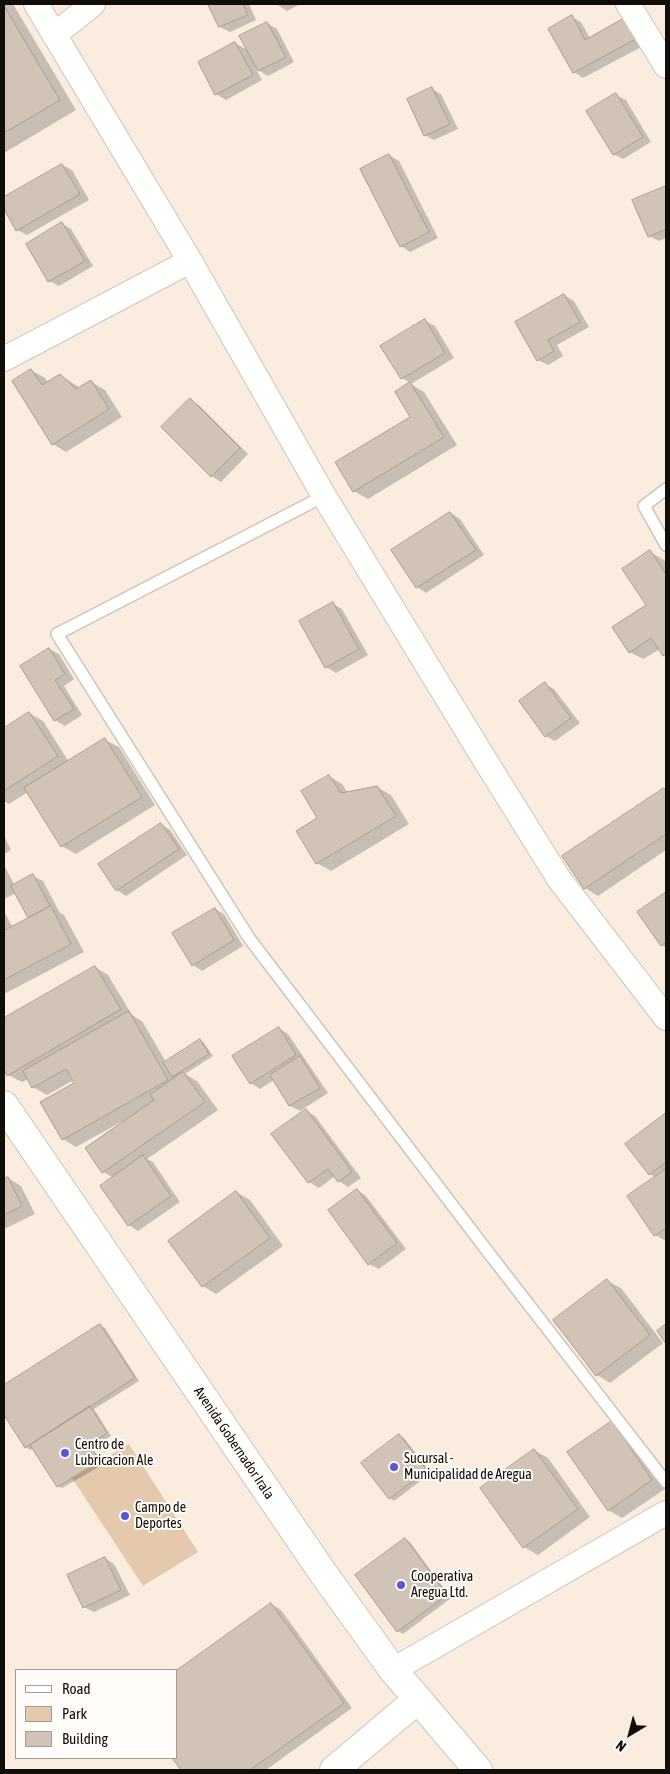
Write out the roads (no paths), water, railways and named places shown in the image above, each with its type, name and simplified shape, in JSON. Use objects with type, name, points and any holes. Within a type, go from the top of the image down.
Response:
[{"type":"main road","name":"Avenida Gobernador Irala","points":[[4,1105],[318,1565],[393,1670],[478,1770]]},
{"type":"main road","points":[[334,1770],[417,1700]]},
{"type":"street","points":[[36,4],[190,261],[324,496],[474,743],[559,879],[666,1018]]},
{"type":"street","points":[[54,35],[93,4]]},
{"type":"street","points":[[628,4],[666,66]]},
{"type":"street","points":[[4,359],[190,261]]},
{"type":"street","points":[[393,1670],[666,1513]]},
{"type":"lane","points":[[666,489],[644,506],[666,545]]},
{"type":"lane","points":[[324,496],[57,634],[249,938],[666,1482]]},
{"type":"place","name":"Centro de Lubricacion Ale","points":[[65,1453]]},
{"type":"place","name":"Sucursal - Municipalidad de Aregua","points":[[394,1467]]},
{"type":"place","name":"Campo de Deportes","points":[[125,1516]]},
{"type":"place","name":"Cooperativa Aregua Ltd.","points":[[401,1585]]}]
